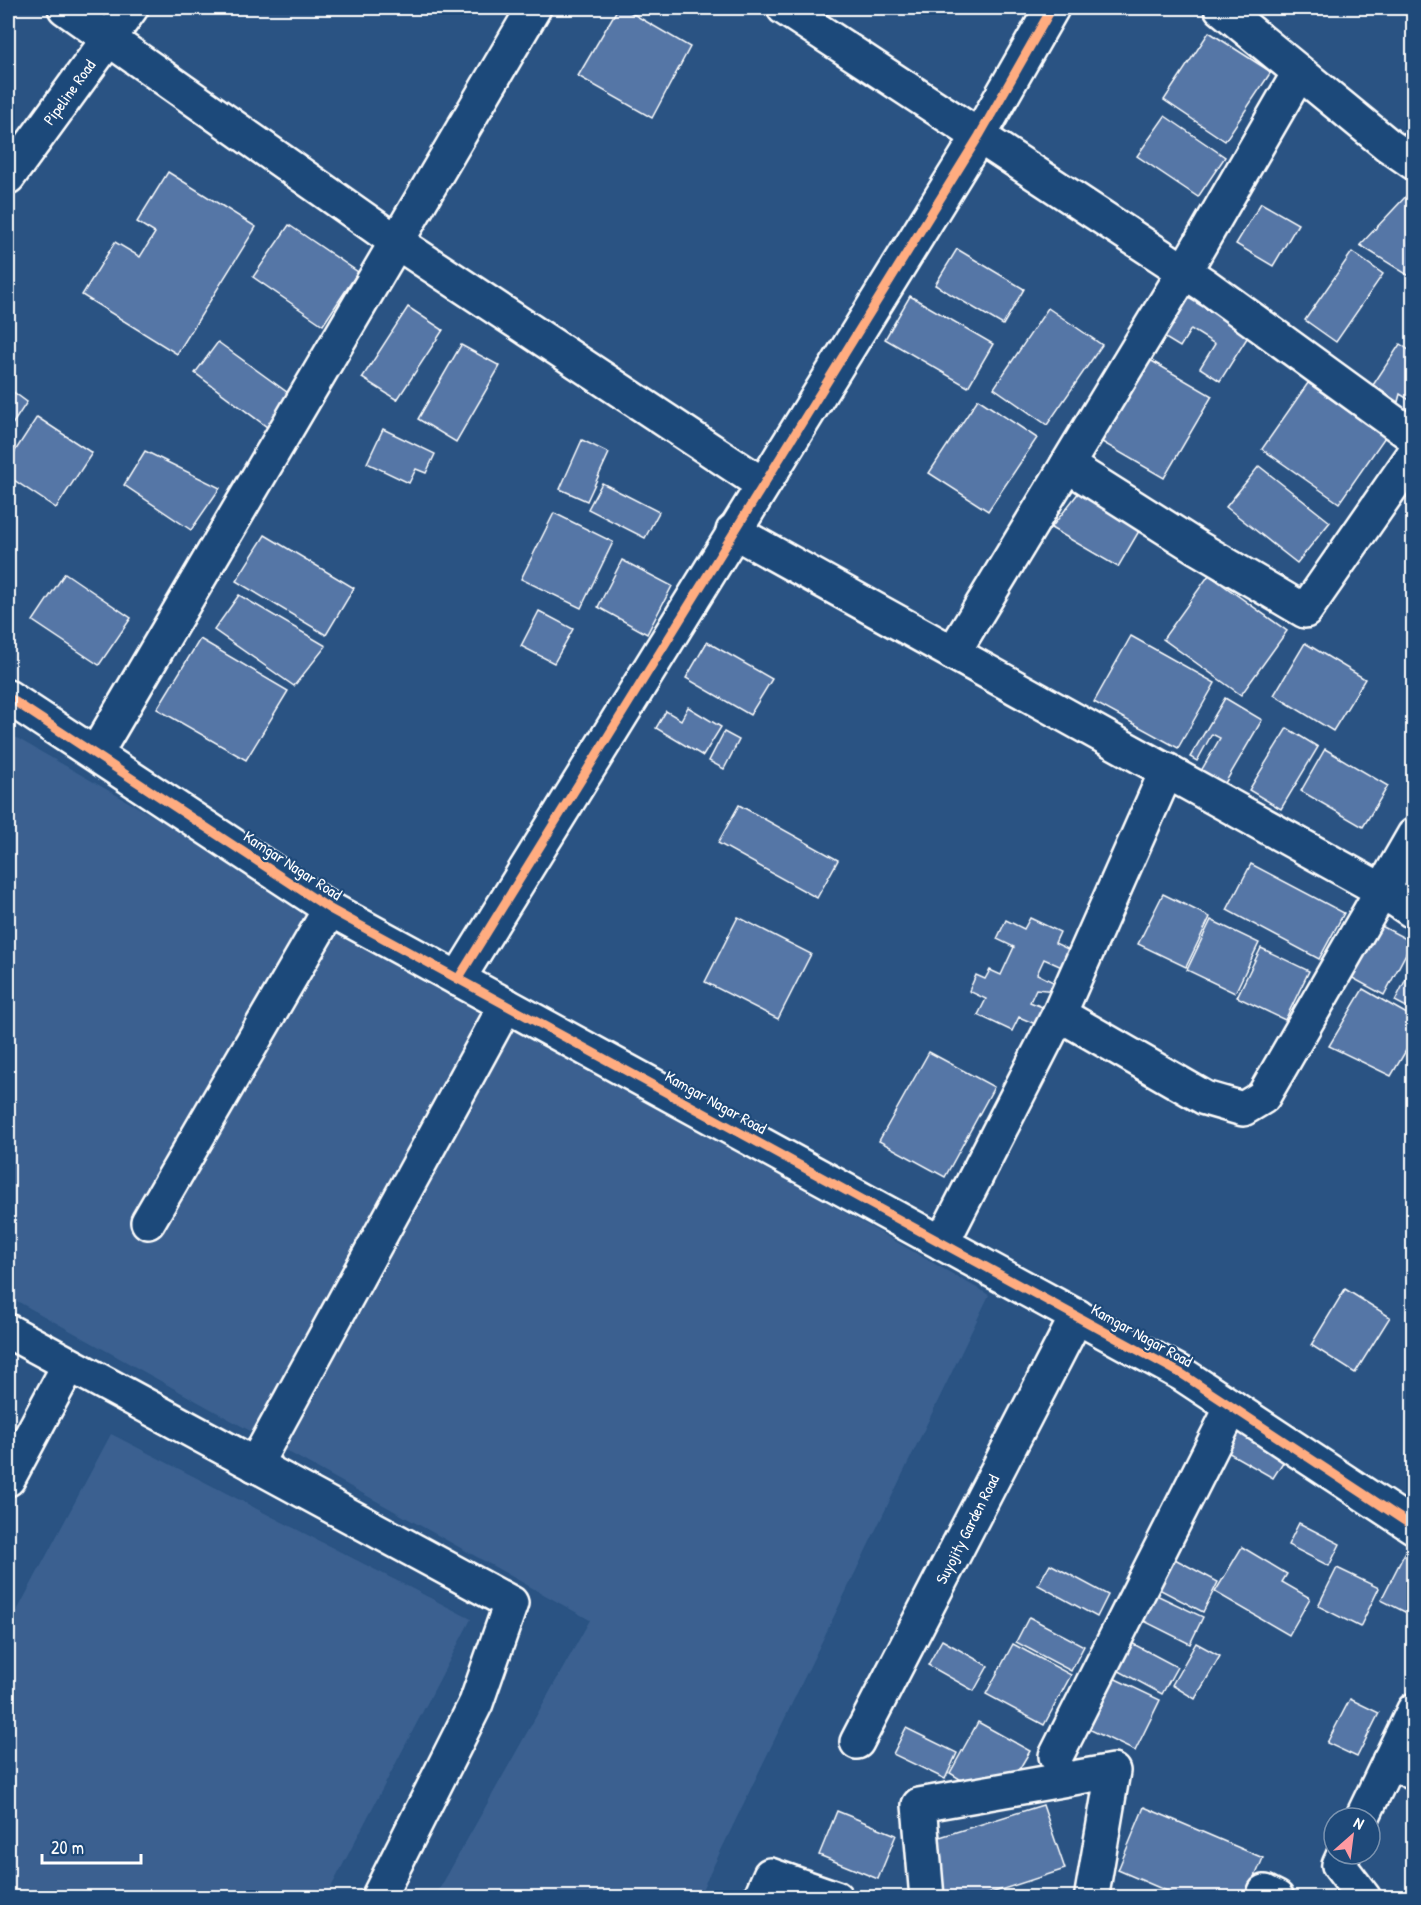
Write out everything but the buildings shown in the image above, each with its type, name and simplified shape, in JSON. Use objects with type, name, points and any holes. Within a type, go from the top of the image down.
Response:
[{"type":"street","points":[[64,8],[398,243],[762,484]]},
{"type":"street","name":"Pipeline Road","points":[[8,177],[131,8]]},
{"type":"street","points":[[96,753],[398,243],[534,8]]},
{"type":"street","points":[[784,8],[1184,272],[1413,437]]},
{"type":"street","points":[[458,979],[979,136],[1052,8]]},
{"type":"street","points":[[1221,8],[1413,163]]},
{"type":"street","points":[[953,653],[1184,272],[1299,73]]},
{"type":"street","points":[[1067,465],[1305,611],[1413,454]]},
{"type":"street","points":[[733,531],[1383,891],[1413,912]]},
{"type":"street","name":"Kamgar Nagar Road","points":[[8,697],[330,909],[1182,1374],[1413,1527]]},
{"type":"street","points":[[942,1243],[1059,1014],[1167,770]]},
{"type":"street","points":[[1059,1014],[1205,1098],[1243,1109],[1263,1097],[1413,835]]},
{"type":"street","points":[[148,1222],[330,909]]},
{"type":"street","points":[[255,1465],[506,1005]]},
{"type":"street","name":"Suyojity Garden Road","points":[[857,1742],[1077,1317]]},
{"type":"street","points":[[8,1331],[511,1603],[476,1703],[378,1898]]},
{"type":"street","points":[[8,1479],[69,1365]]},
{"type":"street","points":[[1056,1756],[1232,1407]]},
{"type":"street","points":[[1371,1806],[1401,1767],[1413,1710]]},
{"type":"street","points":[[927,1898],[919,1805],[1113,1771],[1090,1896]]},
{"type":"street","points":[[1340,1866],[1364,1898]]},
{"type":"street","points":[[765,1886],[836,1898]]},
{"type":"street","points":[[1263,1898],[1265,1892],[1277,1898]]},
{"type":"shaded area","points":[[8,733],[989,1295],[698,1898],[435,1897],[590,1620],[8,1296]]},
{"type":"shaded area","points":[[111,1434],[471,1619],[326,1897],[8,1897],[8,1628]]},
{"type":"cycle path","points":[[458,979],[979,136],[1052,8]]},
{"type":"cycle path","points":[[8,697],[330,909],[1182,1374],[1414,1527]]}]
